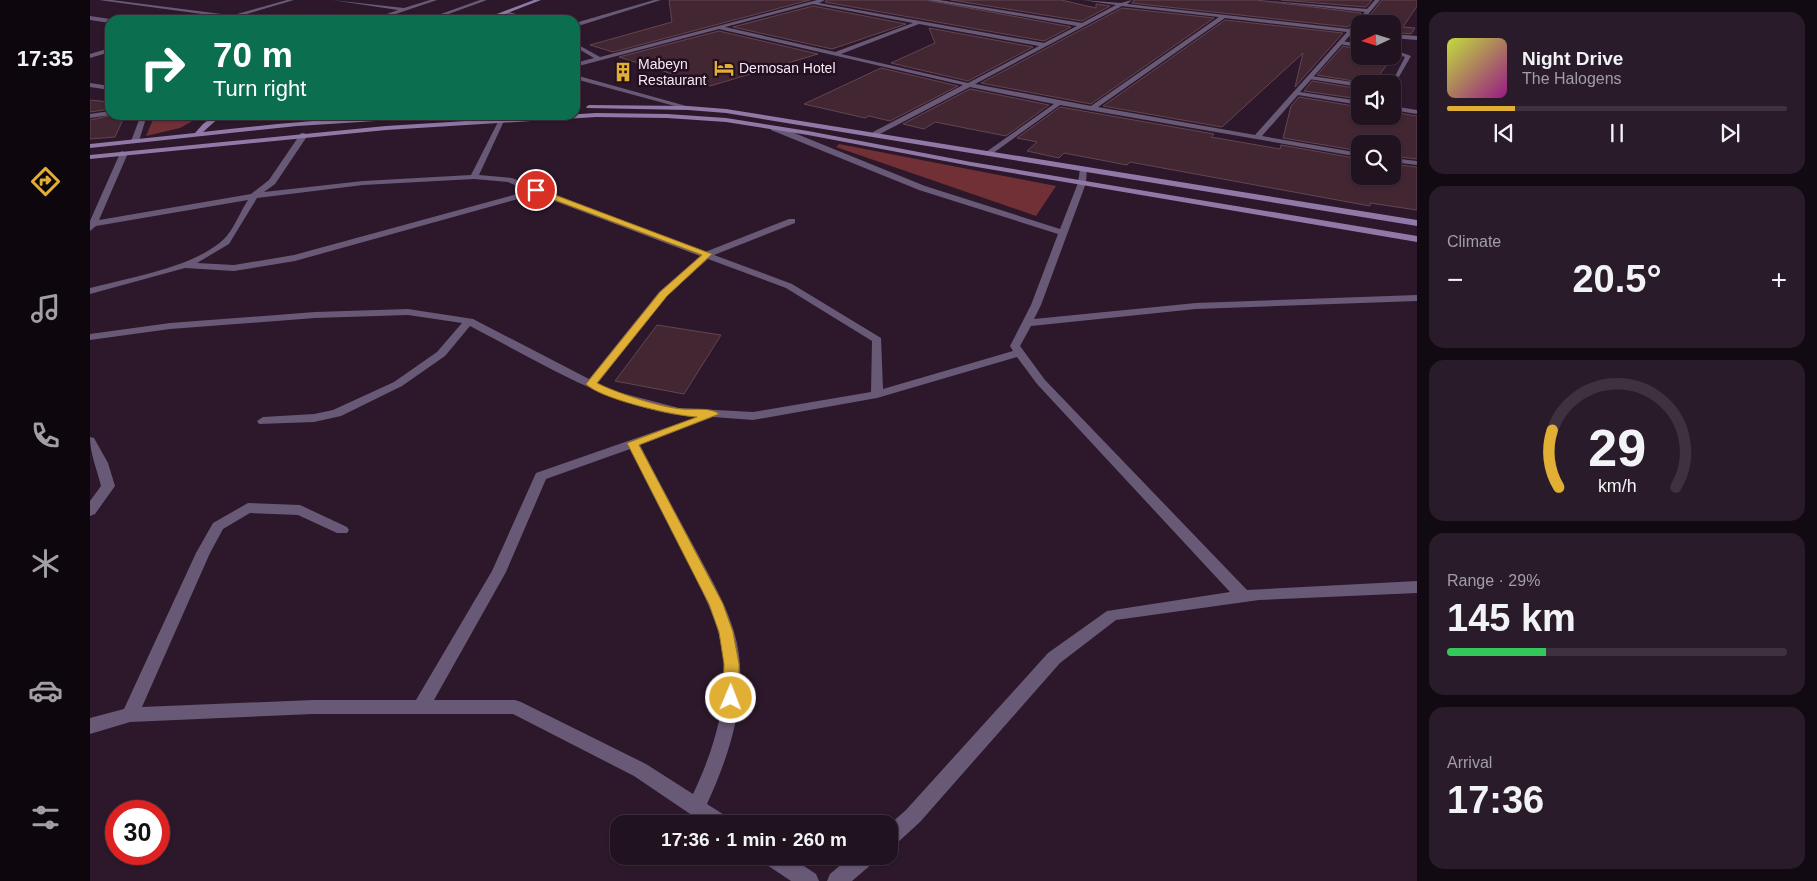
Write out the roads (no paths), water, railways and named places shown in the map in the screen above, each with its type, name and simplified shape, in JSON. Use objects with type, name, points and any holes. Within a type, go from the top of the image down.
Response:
[{"type":"main road","points":[[499,15],[539,0]]},
{"type":"main road","points":[[580,108],[688,108],[726,111],[1417,223]]},
{"type":"main road","points":[[580,116],[668,116],[726,120],[1082,183],[1417,239]]},
{"type":"main road","points":[[193,145],[196,134],[213,120]]},
{"type":"main road","points":[[90,146],[255,125],[347,120]]},
{"type":"main road","points":[[90,157],[193,145],[517,120]]},
{"type":"main road","points":[[242,141],[255,125]]},
{"type":"street","points":[[101,0],[224,15]]},
{"type":"street","points":[[236,15],[292,0]]},
{"type":"street","points":[[334,0],[406,10]]},
{"type":"street","points":[[357,3],[365,0]]},
{"type":"street","points":[[390,15],[435,0]]},
{"type":"street","points":[[442,15],[485,0]]},
{"type":"street","points":[[580,24],[659,0]]},
{"type":"street","points":[[580,64],[823,0]]},
{"type":"street","points":[[930,0],[1082,26]]},
{"type":"street","points":[[1084,0],[1351,31]]},
{"type":"street","points":[[876,134],[1130,0]]},
{"type":"street","points":[[1260,0],[1369,11]]},
{"type":"street","points":[[1366,15],[1378,0]]},
{"type":"street","points":[[813,3],[1046,45]]},
{"type":"street","points":[[505,13],[513,15]]},
{"type":"street","points":[[1091,109],[1224,16]]},
{"type":"street","points":[[90,18],[105,20]]},
{"type":"street","points":[[837,53],[919,22]]},
{"type":"street","points":[[721,28],[1059,103],[1351,154]]},
{"type":"street","points":[[1256,138],[1351,32]]},
{"type":"street","points":[[1401,37],[1417,38]]},
{"type":"street","points":[[1342,43],[1351,44]]},
{"type":"street","points":[[90,47],[105,49]]},
{"type":"street","points":[[580,48],[600,59]]},
{"type":"street","points":[[90,56],[105,52]]},
{"type":"street","points":[[1398,75],[1408,56],[1401,54]]},
{"type":"street","points":[[580,78],[688,108]]},
{"type":"street","points":[[1311,78],[1351,84]]},
{"type":"street","points":[[90,85],[105,87]]},
{"type":"street","points":[[1297,93],[1351,102]]},
{"type":"street","points":[[990,154],[1059,103]]},
{"type":"street","points":[[1401,109],[1417,112]]},
{"type":"street","points":[[90,116],[105,114]]},
{"type":"street","points":[[135,141],[142,120]]},
{"type":"street","points":[[474,177],[501,121]]},
{"type":"street","points":[[774,128],[922,188],[1063,233]]},
{"type":"street","points":[[90,290],[147,277],[202,257],[227,241],[254,196],[272,182],[304,136]]},
{"type":"street","points":[[91,225],[124,153]]},
{"type":"street","points":[[1401,161],[1417,163]]},
{"type":"street","points":[[1084,169],[1082,183],[1036,305],[1015,346],[1041,382],[1242,596]]},
{"type":"street","points":[[91,225],[254,196],[363,183],[474,177],[510,180],[789,286],[877,340],[876,394]]},
{"type":"street","points":[[180,265],[226,268],[295,258],[536,190]]},
{"type":"street","points":[[591,384],[664,294],[708,254],[792,222]]},
{"type":"street","points":[[1026,323],[1196,306],[1417,298]]},
{"type":"street","points":[[90,337],[170,326],[314,314],[408,312],[469,321],[606,392],[679,412],[754,416],[876,394],[1020,352]]},
{"type":"street","points":[[263,421],[314,418],[337,413],[398,384],[441,354],[469,321]]},
{"type":"street","points":[[421,707],[499,572],[541,476],[714,414]]},
{"type":"street","points":[[90,441],[102,463],[108,486],[90,511]]},
{"type":"street","points":[[633,443],[716,604],[728,640],[732,664],[731,698],[726,734],[714,770],[696,807]]},
{"type":"street","points":[[130,715],[203,553],[218,526],[248,508],[300,510],[342,530]]},
{"type":"street","points":[[898,829],[913,816],[1054,658],[1112,615],[1242,596],[1417,588]]},
{"type":"street","points":[[90,726],[130,715],[313,707],[515,707],[640,770],[708,815]]},
{"type":"street","points":[[784,865],[808,881]]},
{"type":"street","points":[[837,881],[856,865]]},
{"type":"place","name":"Demosan Hotel","points":[[724,68]]},
{"type":"place","name":"Mabeyn Restaurant","points":[[623,72]]}]
